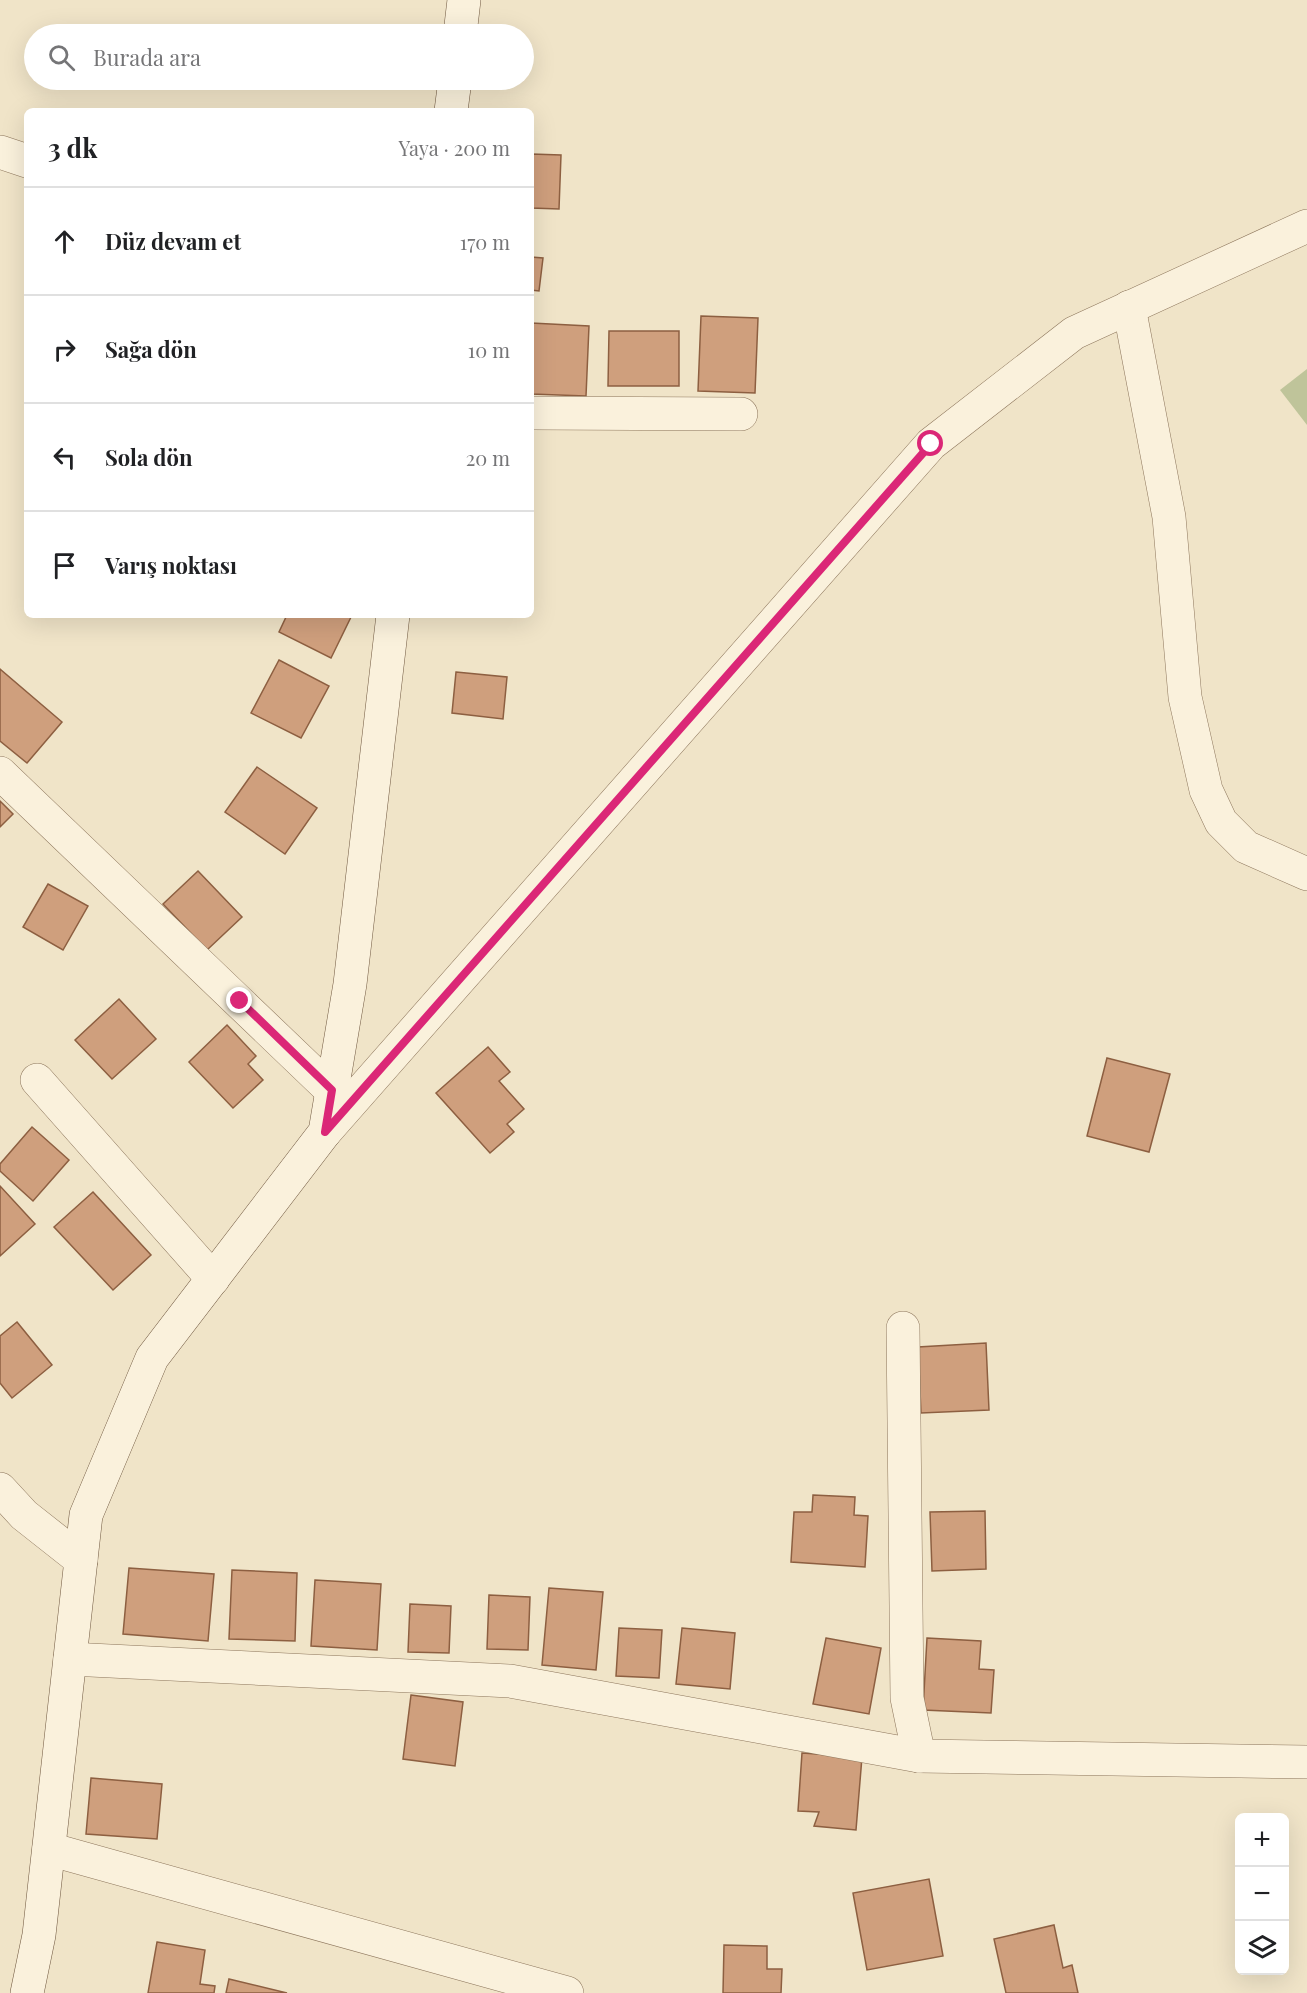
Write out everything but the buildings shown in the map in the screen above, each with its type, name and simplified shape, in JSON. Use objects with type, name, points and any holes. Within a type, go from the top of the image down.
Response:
[{"type":"street","points":[[461,24],[464,0]]},
{"type":"street","points":[[451,108],[454,90]]},
{"type":"street","points":[[0,152],[24,159]]},
{"type":"street","points":[[27,1993],[39,1935],[86,1515],[153,1358],[325,1132],[931,444],[1074,333],[1307,226]]},
{"type":"street","points":[[1129,307],[1169,517],[1185,697],[1206,790],[1221,822],[1246,847],[1307,874]]},
{"type":"street","points":[[534,413],[741,414]]},
{"type":"street","points":[[325,1132],[350,984],[393,618]]},
{"type":"street","points":[[0,772],[332,1090]]},
{"type":"street","points":[[37,1080],[213,1279]]},
{"type":"street","points":[[903,1328],[908,1698],[920,1756]]},
{"type":"street","points":[[0,1489],[24,1515],[81,1560]]},
{"type":"street","points":[[70,1659],[510,1681],[920,1756],[1307,1762]]},
{"type":"street","points":[[49,1849],[567,1993]]},
{"type":"green space","points":[[1307,369],[1307,425],[1280,390]]},
{"type":"route","points":[[240,1001],[332,1090],[325,1132],[931,444]]}]
